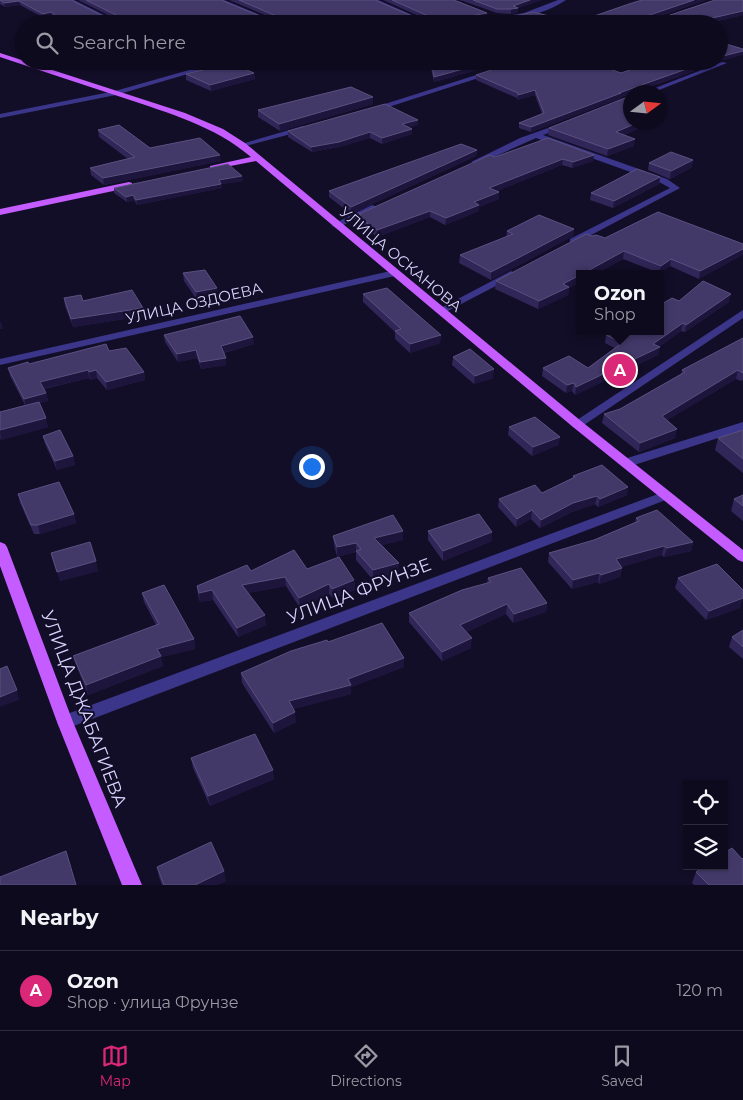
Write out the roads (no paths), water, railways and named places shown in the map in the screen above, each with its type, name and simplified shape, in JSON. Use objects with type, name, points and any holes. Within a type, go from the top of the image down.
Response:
[{"type":"main road","name":"УЛИЦА ОСКАНОВА","points":[[0,55],[15,60]]},
{"type":"main road","name":"УЛИЦА ОСКАНОВА","points":[[45,70],[182,115],[220,131],[242,145],[577,424],[743,557]]},
{"type":"main road","points":[[200,170],[257,158]]},
{"type":"main road","points":[[0,212],[142,182]]},
{"type":"main road","name":"УЛИЦА ДЖАБАГИЕВА","points":[[0,547],[66,722],[132,885]]},
{"type":"street","points":[[69,0],[100,15]]},
{"type":"street","points":[[220,0],[257,15]]},
{"type":"street","points":[[373,0],[409,15]]},
{"type":"street","points":[[525,15],[563,0]]},
{"type":"street","points":[[484,12],[492,15]]},
{"type":"street","points":[[0,116],[116,94],[200,70]]},
{"type":"street","points":[[363,112],[498,70]]},
{"type":"street","points":[[667,85],[706,70]]},
{"type":"street","points":[[470,164],[570,122]]},
{"type":"street","points":[[242,145],[307,127]]},
{"type":"street","points":[[536,136],[664,181],[676,188],[562,247]]},
{"type":"street","points":[[336,225],[380,205]]},
{"type":"street","points":[[440,311],[519,270]]},
{"type":"street","name":"УЛИЦА ОЗДОЕВА","points":[[0,362],[395,273]]},
{"type":"street","points":[[577,424],[743,313]]},
{"type":"street","points":[[626,462],[743,426]]},
{"type":"street","name":"УЛИЦА ФРУНЗЕ","points":[[66,722],[666,495]]},
{"type":"place","name":"Ozon","points":[[620,370]]}]
